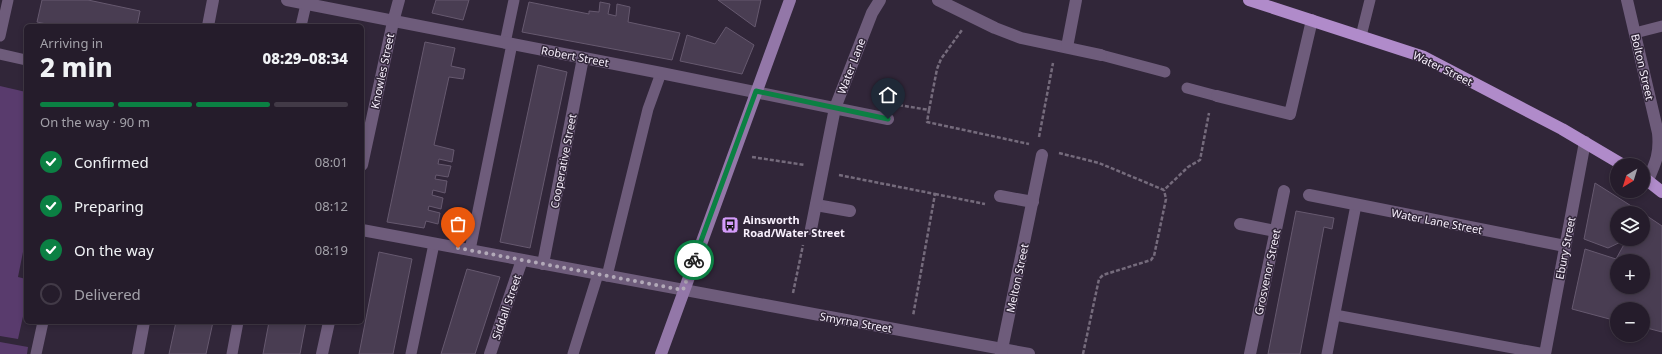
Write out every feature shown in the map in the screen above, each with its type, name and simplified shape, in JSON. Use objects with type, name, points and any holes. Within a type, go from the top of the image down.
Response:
[{"type":"main road","points":[[661,354],[683,290],[790,0]]},
{"type":"main road","name":"Water Street","points":[[1249,0],[1424,57],[1585,142],[1611,158]]},
{"type":"main road","points":[[1650,182],[1662,192]]},
{"type":"street","points":[[208,24],[213,0]]},
{"type":"street","name":"Robert Street","points":[[287,0],[306,2],[393,22],[756,91]]},
{"type":"street","name":"Knowles Street","points":[[364,156],[399,0]]},
{"type":"street","name":"Water Lane","points":[[811,229],[834,108],[872,13],[880,0]]},
{"type":"street","points":[[938,0],[1021,38],[1101,55]]},
{"type":"street","points":[[1061,46],[1076,0]]},
{"type":"street","name":"Bolton Street","points":[[1627,0],[1651,100],[1659,147],[1657,158],[1650,171]]},
{"type":"street","points":[[1215,95],[1290,114],[1312,20]]},
{"type":"street","name":"Cooperative Street","points":[[543,264],[583,58]]},
{"type":"street","points":[[756,91],[888,119]]},
{"type":"street","name":"Ebury Street","points":[[1545,354],[1585,142]]},
{"type":"street","name":"Melton Street","points":[[1002,352],[1033,202],[1040,151]]},
{"type":"street","name":"Grosvenor Street","points":[[1250,354],[1284,191]]},
{"type":"street","name":"Water Lane Street","points":[[1309,195],[1566,246]]},
{"type":"street","points":[[1000,196],[1033,202]]},
{"type":"street","points":[[816,205],[850,210]]},
{"type":"street","points":[[1240,224],[1275,231]]},
{"type":"street","name":"Smyrna Street","points":[[364,230],[910,332],[1002,352],[1029,354]]},
{"type":"street","name":"Siddall Street","points":[[490,354],[522,260]]},
{"type":"street","points":[[138,354],[144,324]]},
{"type":"street","points":[[322,354],[329,324]]},
{"type":"lane","points":[[0,36],[8,0]]},
{"type":"lane","points":[[470,250],[509,43],[514,0]]},
{"type":"lane","points":[[1361,36],[1370,0]]},
{"type":"lane","points":[[301,24],[306,2]]},
{"type":"lane","points":[[1635,33],[1662,26]]},
{"type":"lane","points":[[0,54],[24,60]]},
{"type":"lane","points":[[1101,55],[1165,72]]},
{"type":"lane","points":[[573,354],[602,275],[648,109],[661,72]]},
{"type":"lane","points":[[1187,88],[1215,95]]},
{"type":"lane","points":[[1327,354],[1356,205]]},
{"type":"lane","points":[[411,354],[434,244]]},
{"type":"lane","points":[[1335,315],[1545,354]]},
{"type":"lane","points":[[36,354],[43,324]]},
{"type":"lane","points":[[232,354],[238,324]]},
{"type":"path","points":[[972,16],[941,60],[937,69],[928,122],[1040,151],[1050,151],[1099,162],[1164,190]]},
{"type":"path","points":[[1040,151],[1061,46]]},
{"type":"path","points":[[1164,190],[1188,168],[1200,160],[1215,95]]},
{"type":"path","points":[[888,119],[891,103],[929,110]]},
{"type":"path","points":[[733,154],[823,170],[990,205],[1000,196]]},
{"type":"path","points":[[1083,354],[1099,279],[1103,275],[1151,260],[1154,256],[1166,199],[1164,190]]},
{"type":"path","points":[[910,332],[935,194]]},
{"type":"path","points":[[790,310],[805,238],[811,229]]},
{"type":"shaded area","points":[[0,86],[24,92],[24,247],[18,277],[24,278],[24,312],[18,339],[0,336]]},
{"type":"shaded area","points":[[0,342],[28,347],[27,354],[0,354]]},
{"type":"building","points":[[42,0],[88,0],[140,11],[137,24],[46,24],[37,22]]},
{"type":"building","points":[[436,0],[469,0],[463,20],[432,13]]},
{"type":"building","points":[[718,0],[761,0],[755,27]]},
{"type":"building","points":[[529,2],[589,14],[589,11],[599,12],[600,2],[610,4],[608,14],[616,16],[617,4],[630,7],[628,22],[680,33],[672,60],[522,32]]},
{"type":"building","points":[[726,27],[754,45],[742,74],[680,61],[687,35],[715,44]]},
{"type":"building","points":[[425,42],[455,48],[451,66],[465,69],[463,79],[449,77],[434,145],[454,150],[452,162],[439,159],[438,164],[451,166],[448,177],[436,175],[435,179],[447,181],[445,193],[433,190],[432,195],[443,198],[441,209],[429,206],[428,210],[440,213],[438,224],[426,221],[424,228],[387,222]]},
{"type":"building","points":[[538,65],[567,72],[530,248],[500,242]]},
{"type":"building","points":[[1595,183],[1610,193],[1610,198],[1618,198],[1631,206],[1610,206],[1610,246],[1612,246],[1608,248],[1584,239]]},
{"type":"building","points":[[1296,211],[1334,218],[1332,229],[1324,227],[1300,354],[1268,354]]},
{"type":"building","points":[[1650,218],[1662,226],[1662,332],[1650,329],[1650,302],[1610,302],[1610,319],[1572,309],[1585,249],[1610,257],[1610,294],[1650,294],[1650,254],[1619,254],[1623,246],[1650,246]]},
{"type":"building","points":[[379,252],[412,259],[393,354],[359,354]]},
{"type":"building","points":[[467,269],[500,277],[475,354],[441,354]]},
{"type":"building","points":[[176,324],[213,324],[206,354],[169,354]]},
{"type":"building","points":[[269,324],[306,324],[300,354],[263,354]]},
{"type":"way so far","points":[[458,248],[683,290],[694,260]]},
{"type":"place","name":"Ainsworth Road/Water Street","points":[[730,225]]},
{"type":"route","points":[[694,260],[756,91],[888,119]]}]
